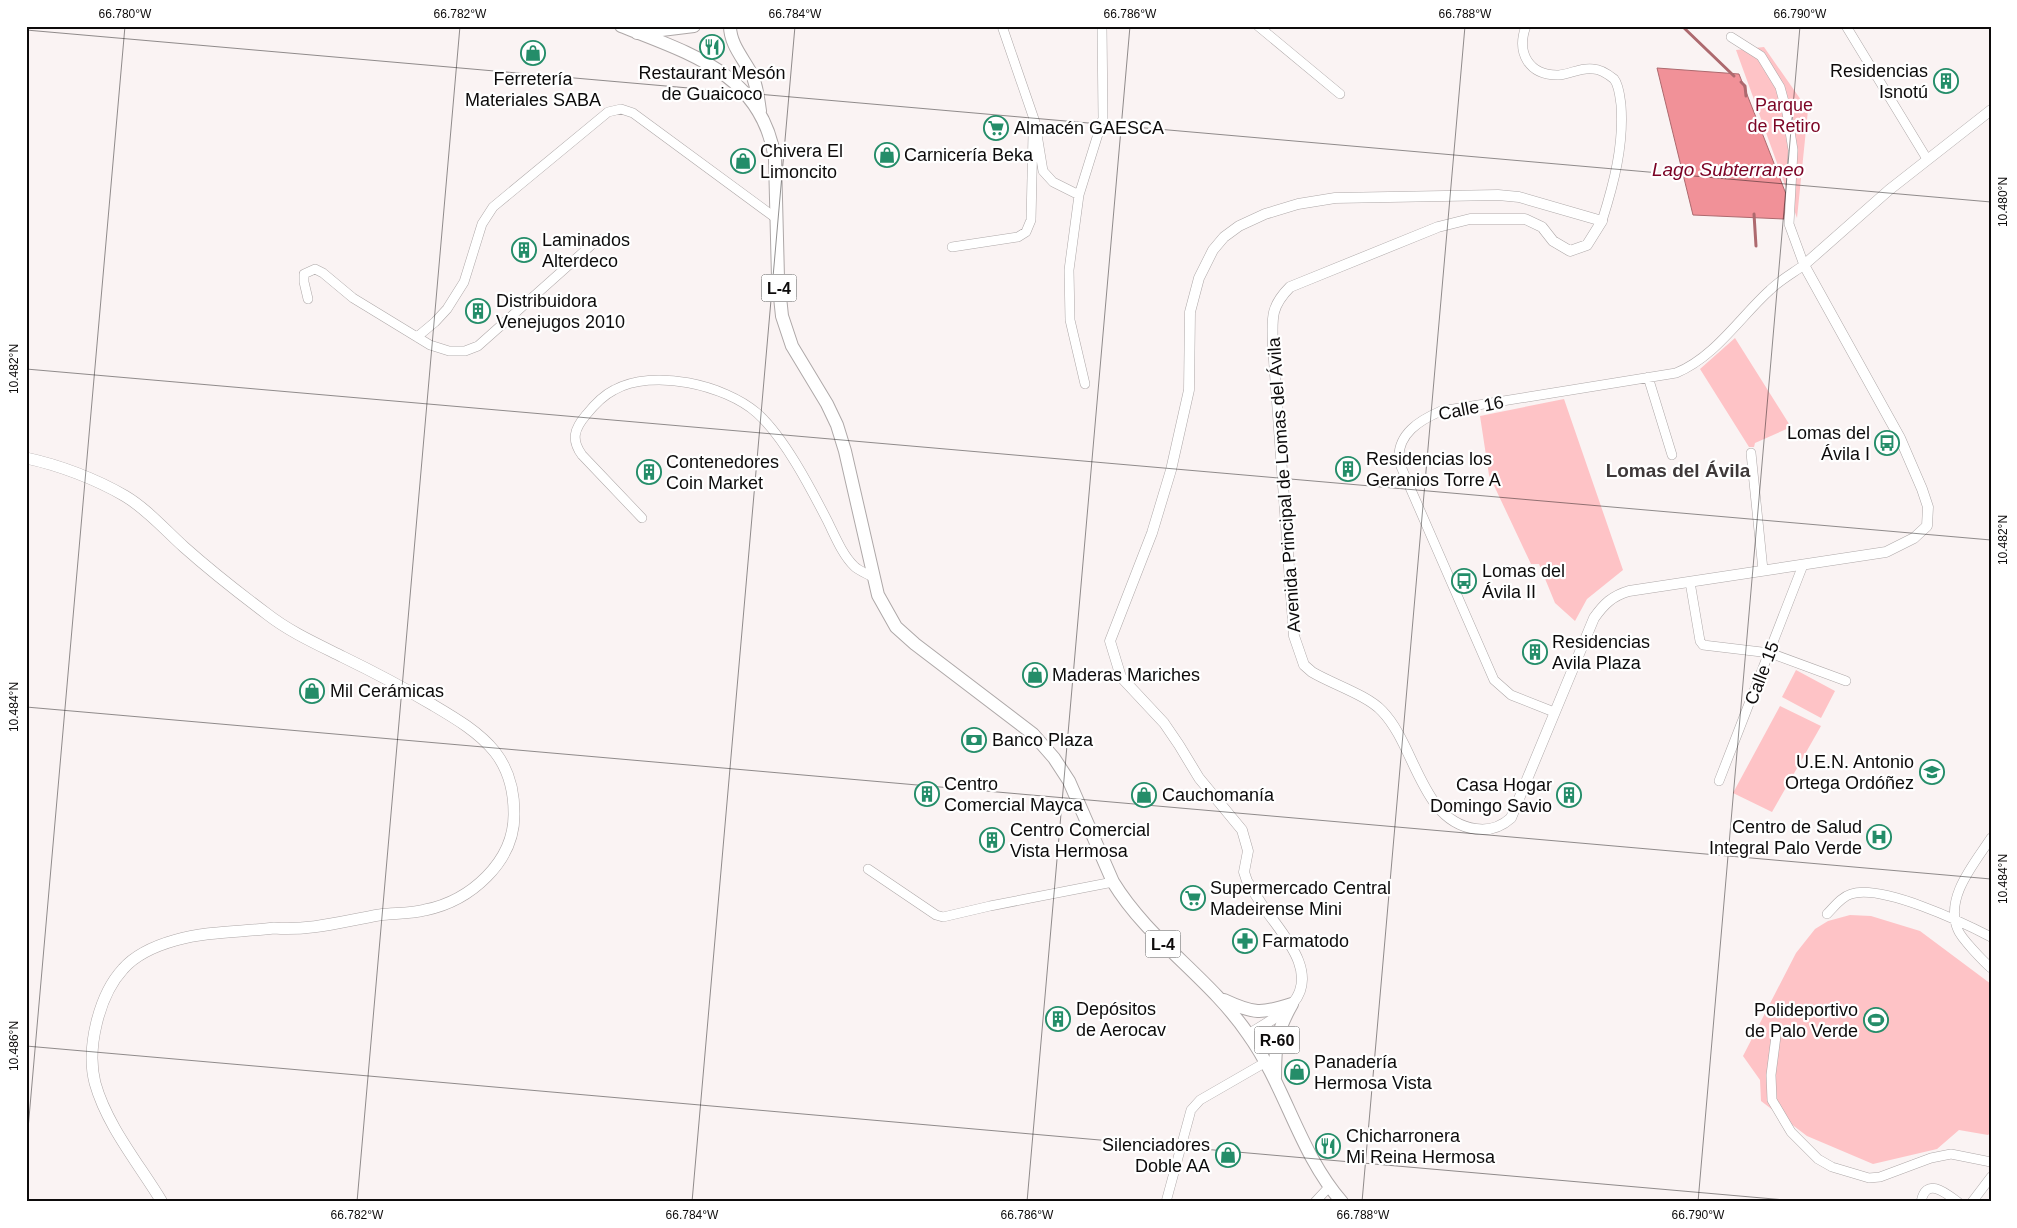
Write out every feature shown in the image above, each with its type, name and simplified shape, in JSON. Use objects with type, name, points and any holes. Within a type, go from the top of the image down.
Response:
[{"type":"main road","name":"L-4","points":[[621,26],[699,59],[725,74],[741,87],[767,124],[775,160],[778,278],[782,316],[792,346],[827,404],[837,426],[845,450],[878,596],[896,627],[914,644],[1033,734],[1054,758],[1069,781],[1113,882],[1129,907],[1148,930],[1221,998],[1249,1034],[1266,1062],[1304,1144],[1329,1187],[1342,1202]]},
{"type":"main road","points":[[637,33],[694,26]]},
{"type":"main road","points":[[730,26],[730,33],[734,44],[751,74],[757,90],[761,114]]},
{"type":"main road","points":[[26,458],[69,471],[125,496],[219,577],[269,616],[296,633],[408,690],[460,722],[493,750],[500,759],[512,786],[514,822],[511,837],[497,866],[485,879],[466,893],[446,904],[426,910],[381,915],[334,925],[216,933],[183,939],[155,948],[137,957],[124,968],[113,983],[99,1015],[93,1049],[95,1083],[112,1123],[162,1202]]},
{"type":"main road","points":[[1221,998],[1245,1009],[1261,1012],[1292,1004]]},
{"type":"main road","name":"R-60","points":[[1275,1080],[1276,1047],[1279,1028],[1292,1004]]},
{"type":"street","points":[[1002,26],[1033,117],[1043,171],[1053,182],[1079,194]]},
{"type":"street","points":[[1085,384],[1070,320],[1069,270],[1079,194],[1103,118],[1102,26]]},
{"type":"street","points":[[1258,26],[1340,94]]},
{"type":"street","points":[[1526,26],[1522,43],[1522,54],[1528,64],[1541,71],[1558,75],[1593,68],[1615,80],[1620,95],[1622,140],[1613,185],[1602,221]]},
{"type":"street","points":[[1846,26],[1927,159]]},
{"type":"street","points":[[1731,37],[1761,56],[1780,87],[1787,113],[1793,150],[1789,224],[1804,265],[1927,159],[1991,110]]},
{"type":"street","points":[[417,337],[447,309],[464,282],[482,224],[493,207],[608,112],[621,109],[633,113],[777,219]]},
{"type":"street","points":[[952,247],[1018,238],[1026,232],[1031,220],[1033,117]]},
{"type":"street","name":"R-60","points":[[1249,1034],[1292,1004],[1300,988],[1301,968],[1290,945],[1247,881],[1244,872],[1248,851],[1242,830],[1199,778],[1164,723],[1121,677],[1110,641],[1152,533],[1171,470],[1189,390],[1190,312],[1199,278],[1213,250],[1224,237],[1239,226],[1265,214],[1298,204],[1335,198],[1498,195],[1519,197],[1602,221]]},
{"type":"street","name":"Avenida Principal de Lomas del Ávila","points":[[1602,221],[1587,245],[1570,251],[1553,241],[1542,227],[1525,219],[1470,219],[1438,227],[1290,287],[1279,297],[1274,309],[1273,346],[1294,636],[1304,665],[1312,672],[1369,701],[1382,711],[1400,735],[1426,791],[1436,807],[1456,822],[1468,828],[1489,830],[1506,823],[1511,818],[1594,618],[1603,606],[1615,596],[1629,592],[1763,570],[1886,552],[1914,538],[1926,526],[1928,507],[1900,438],[1804,265]]},
{"type":"street","points":[[308,299],[304,274],[315,269],[353,298],[430,345],[449,351],[465,351],[478,346],[598,239]]},
{"type":"street","name":"Calle 16","points":[[1554,712],[1511,695],[1494,680],[1404,476],[1399,461],[1405,437],[1412,427],[1425,418],[1441,411],[1648,377],[1676,372],[1690,367],[1707,354],[1771,289],[1804,265]]},
{"type":"street","points":[[1648,377],[1672,455]]},
{"type":"street","points":[[642,518],[582,455],[576,446],[575,432],[582,418],[596,402],[615,389],[637,382],[674,380],[708,388],[740,400],[758,414],[773,431],[801,474],[845,554],[855,568],[874,578]]},
{"type":"street","points":[[1751,453],[1763,570]]},
{"type":"street","name":"Calle 15","points":[[1719,781],[1803,565]]},
{"type":"street","points":[[1690,582],[1700,641],[1703,645],[1770,653],[1846,681]]},
{"type":"street","points":[[1991,838],[1963,881],[1957,899],[1954,918],[1958,932],[1991,968]]},
{"type":"street","points":[[868,869],[936,915],[943,917],[1113,882]]},
{"type":"street","points":[[1827,914],[1841,900],[1851,894],[1894,898],[1954,918],[1991,937]]},
{"type":"street","points":[[1776,1036],[1771,1075],[1772,1100],[1791,1132],[1809,1151],[1832,1167],[1869,1178],[1880,1177],[1932,1158],[1951,1154],[1991,1162]]},
{"type":"street","points":[[1166,1202],[1191,1110],[1200,1100],[1266,1062]]},
{"type":"street","points":[[1972,1202],[1991,1177]]},
{"type":"street","points":[[1315,1202],[1329,1187]]},
{"type":"street","points":[[1921,1202],[1922,1197],[1927,1191],[1933,1188],[1940,1189],[1958,1202]]},
{"type":"green space","name":"Parque de Retiro","points":[[1764,47],[1808,110],[1797,218],[1736,50]]},
{"type":"green space","points":[[1735,338],[1791,427],[1755,443],[1754,447],[1749,447],[1700,369]]},
{"type":"green space","points":[[1564,399],[1623,570],[1587,599],[1575,621],[1555,603],[1539,564],[1531,564],[1489,475],[1480,416]]},
{"type":"green space","points":[[1796,670],[1835,691],[1821,718],[1782,697]]},
{"type":"green space","points":[[1780,706],[1821,726],[1772,812],[1733,793]]},
{"type":"green space","name":"Polideportivo de Palo Verde","points":[[1850,915],[1871,916],[1920,931],[1991,984],[1991,1132],[1988,1135],[1959,1130],[1937,1149],[1873,1164],[1807,1136],[1761,1101],[1760,1080],[1743,1056],[1796,953],[1815,929],[1828,921]]},
{"type":"water","name":"Lago Subterraneo","points":[[1657,68],[1739,74],[1786,194],[1784,219],[1693,215]]},
{"type":"waterway","points":[[1682,26],[1734,76]]},
{"type":"waterway","points":[[1741,82],[1745,86],[1746,96]]},
{"type":"waterway","points":[[1754,214],[1756,246]]},
{"type":"place","name":"Restaurant Mesón de Guaicoco","points":[[712,47]]},
{"type":"place","name":"Ferretería Materiales SABA","points":[[533,53]]},
{"type":"place","name":"Residencias Isnotú","points":[[1946,81]]},
{"type":"place","name":"Almacén GAESCA","points":[[996,128]]},
{"type":"place","name":"Carnicería Beka","points":[[887,155]]},
{"type":"place","name":"Chivera El Limoncito","points":[[743,161]]},
{"type":"place","name":"Laminados Alterdeco","points":[[524,250]]},
{"type":"place","name":"Distribuidora Venejugos 2010","points":[[478,311]]},
{"type":"place","name":"Lomas del Ávila I","points":[[1887,443]]},
{"type":"place","name":"Residencias los Geranios Torre A","points":[[1348,469]]},
{"type":"place","name":"Contenedores Coin Market","points":[[649,472]]},
{"type":"place","name":"Lomas del Ávila II","points":[[1464,581]]},
{"type":"place","name":"Residencias Avila Plaza","points":[[1535,652]]},
{"type":"place","name":"Maderas Mariches","points":[[1035,675]]},
{"type":"place","name":"Mil Cerámicas","points":[[312,691]]},
{"type":"place","name":"Banco Plaza","points":[[974,740]]},
{"type":"place","name":"U.E.N. Antonio Ortega Ordóñez","points":[[1932,772]]},
{"type":"place","name":"Centro Comercial Mayca","points":[[927,794]]},
{"type":"place","name":"Cauchomanía","points":[[1144,795]]},
{"type":"place","name":"Casa Hogar Domingo Savio","points":[[1569,795]]},
{"type":"place","name":"Centro de Salud Integral Palo Verde","points":[[1879,837]]},
{"type":"place","name":"Centro Comercial Vista Hermosa","points":[[992,840]]},
{"type":"place","name":"Supermercado Central Madeirense Mini","points":[[1193,898]]},
{"type":"place","name":"Farmatodo","points":[[1245,941]]},
{"type":"place","name":"Depósitos de Aerocav","points":[[1058,1019]]},
{"type":"place","name":"Polideportivo de Palo Verde","points":[[1876,1020]]},
{"type":"place","name":"Panadería Hermosa Vista","points":[[1297,1072]]},
{"type":"place","name":"Chicharronera Mi Reina Hermosa","points":[[1328,1146]]},
{"type":"place","name":"Silenciadores Doble AA","points":[[1228,1155]]},
{"type":"district","name":"Lomas del Ávila","points":[[1678,470]]}]
